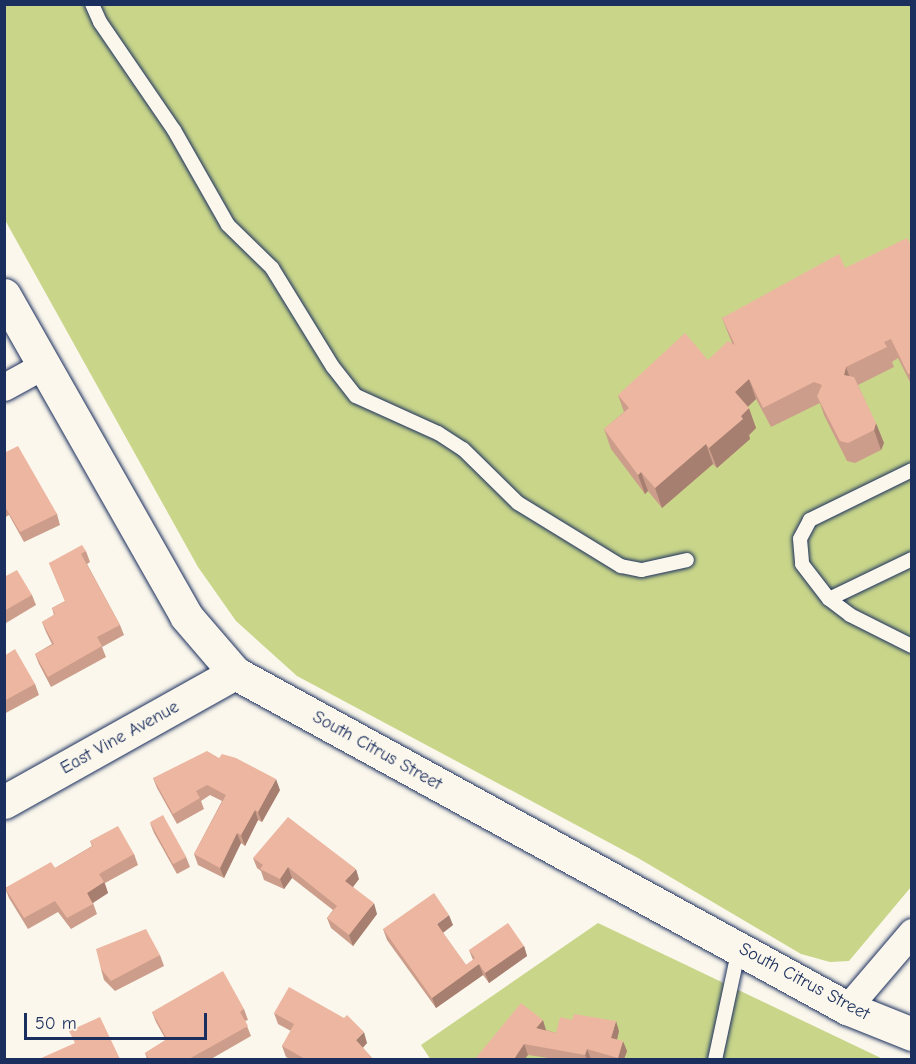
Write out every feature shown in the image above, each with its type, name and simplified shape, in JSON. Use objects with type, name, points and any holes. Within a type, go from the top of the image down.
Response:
[{"type":"street","name":"South Citrus Street","points":[[4,295],[186,616],[235,673],[847,1008],[912,1034]]},
{"type":"street","points":[[4,387],[44,365]]},
{"type":"street","name":"East Vine Avenue","points":[[4,802],[235,673]]},
{"type":"street","points":[[847,1008],[912,932]]},
{"type":"lane","points":[[92,4],[100,22],[174,130],[228,225],[272,268],[333,367],[356,396],[438,433],[463,449],[518,503],[621,566],[642,570],[687,560]]},
{"type":"lane","points":[[912,470],[810,520],[800,539],[802,564],[829,599],[850,615],[912,646]]},
{"type":"lane","points":[[829,599],[912,559]]},
{"type":"lane","points":[[715,1059],[739,948]]},
{"type":"green space","points":[[4,5],[911,5],[911,887],[849,961],[830,962],[801,954],[638,858],[297,676],[236,621],[198,567],[5,220]]},
{"type":"green space","points":[[598,923],[883,1059],[431,1060],[421,1045]]},
{"type":"building","points":[[907,238],[912,247],[912,373],[908,374],[891,339],[884,342],[887,347],[846,367],[844,375],[854,377],[876,423],[874,430],[848,443],[840,441],[817,396],[822,385],[814,382],[763,408],[749,379],[735,392],[749,408],[741,416],[743,419],[709,448],[706,444],[655,488],[641,472],[638,475],[604,429],[629,408],[618,395],[685,333],[708,360],[728,341],[735,345],[722,318],[839,254],[845,268]]},
{"type":"building","points":[[18,446],[57,514],[20,532],[4,505],[4,453]]},
{"type":"building","points":[[82,545],[86,551],[81,554],[120,625],[97,637],[102,646],[48,677],[35,654],[54,644],[42,622],[55,614],[52,608],[65,601],[49,563]]},
{"type":"building","points":[[17,570],[32,595],[4,611],[4,577]]},
{"type":"building","points":[[15,649],[35,684],[4,701],[4,656]]},
{"type":"building","points":[[207,751],[219,758],[222,754],[236,758],[276,779],[258,812],[255,810],[241,835],[237,833],[220,868],[194,854],[226,795],[207,785],[196,791],[200,798],[173,814],[153,778]]},
{"type":"building","points":[[163,815],[186,857],[173,864],[150,822]]},
{"type":"building","points":[[288,817],[356,869],[345,881],[374,903],[349,935],[327,918],[337,906],[288,867],[280,879],[260,869],[263,865],[253,858]]},
{"type":"building","points":[[118,826],[134,854],[99,874],[104,882],[87,893],[93,904],[67,918],[55,901],[24,918],[5,888],[51,862],[55,868],[93,846],[90,841]]},
{"type":"building","points":[[434,893],[449,915],[437,924],[466,965],[475,958],[469,950],[508,923],[524,946],[485,973],[479,964],[432,998],[383,929]]},
{"type":"building","points":[[146,929],[160,955],[111,981],[101,969],[96,949]]},
{"type":"building","points":[[223,971],[244,1009],[240,1012],[248,1026],[189,1059],[149,1059],[145,1053],[167,1039],[152,1012]]},
{"type":"building","points":[[289,987],[344,1018],[347,1015],[364,1032],[356,1040],[373,1059],[321,1059],[320,1057],[319,1059],[305,1059],[282,1046],[294,1024],[274,1013]]},
{"type":"building","points":[[521,1003],[543,1020],[536,1028],[556,1033],[560,1017],[572,1020],[574,1014],[616,1021],[611,1038],[623,1041],[618,1058],[587,1049],[585,1055],[524,1044],[514,1059],[475,1059]]},
{"type":"building","points":[[100,1017],[120,1059],[39,1059],[75,1043],[69,1031]]}]
